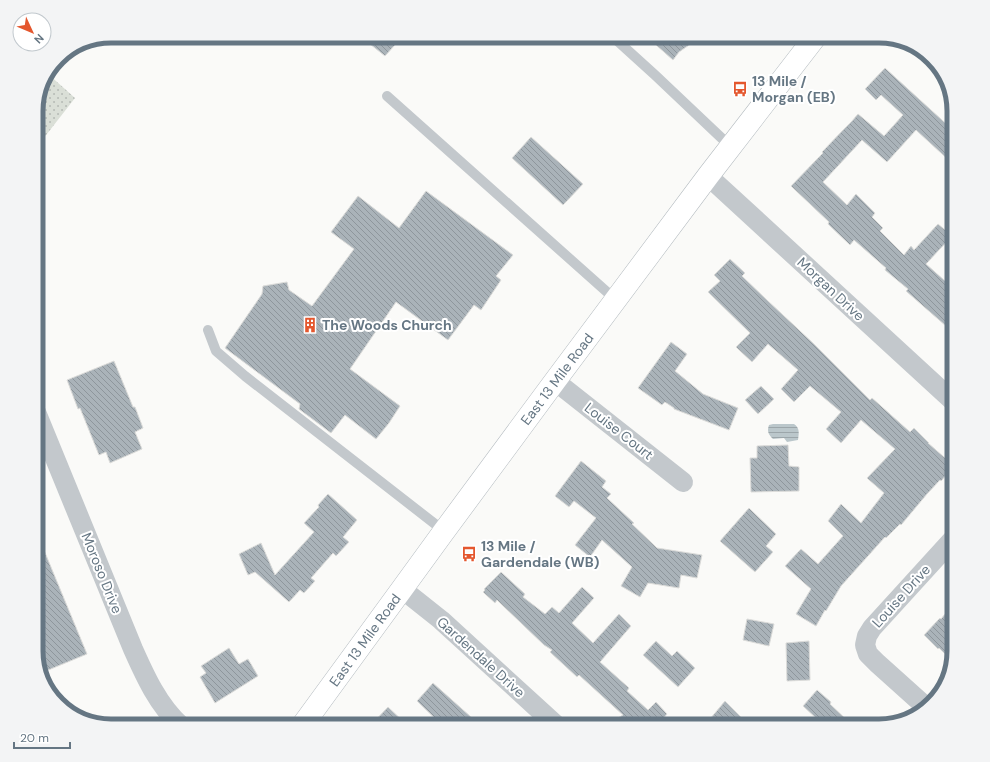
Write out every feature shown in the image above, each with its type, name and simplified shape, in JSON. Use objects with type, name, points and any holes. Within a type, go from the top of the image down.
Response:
[{"type":"main road","name":"East 13 Mile Road","points":[[307,719],[444,531],[708,176],[811,43]]},
{"type":"street","name":"Morgan Drive","points":[[708,176],[947,396]]},
{"type":"street","name":"Louise Court","points":[[556,381],[684,482]]},
{"type":"street","name":"Moroso Drive","points":[[43,429],[147,680],[158,698],[174,719]]},
{"type":"street","name":"Louise Drive","points":[[922,704],[868,654],[865,645],[867,636],[872,628],[947,546]]},
{"type":"street","name":"Gardendale Drive","points":[[402,590],[441,620],[549,719]]},
{"type":"lane","points":[[620,43],[655,74],[731,147]]},
{"type":"lane","points":[[387,96],[616,300]]},
{"type":"lane","points":[[208,330],[216,351],[244,376],[444,531]]},
{"type":"shaded area","points":[[52,77],[75,98],[43,139],[44,97]]},
{"type":"shaded area","points":[[794,424],[799,433],[798,440],[787,442],[784,438],[773,439],[768,431],[769,425]]},
{"type":"building","points":[[369,43],[397,43],[385,56]]},
{"type":"building","points":[[654,43],[692,43],[679,52],[673,60]]},
{"type":"building","points":[[885,68],[947,125],[947,159],[916,130],[887,162],[862,140],[823,182],[847,205],[856,194],[875,213],[872,217],[883,228],[880,231],[904,255],[911,246],[914,250],[938,224],[947,232],[947,241],[926,264],[947,283],[947,327],[906,291],[908,289],[885,270],[886,268],[854,240],[850,245],[828,224],[829,222],[791,186],[858,114],[884,136],[903,115],[881,95],[876,100],[865,89]]},
{"type":"building","points":[[531,137],[583,184],[563,205],[512,158]]},
{"type":"building","name":"The Woods Church","points":[[426,191],[513,255],[496,276],[501,280],[481,310],[474,305],[448,340],[396,302],[350,369],[400,406],[376,439],[345,415],[331,433],[299,409],[300,404],[225,348],[262,294],[263,286],[287,282],[289,290],[312,306],[354,249],[331,232],[358,196],[399,228]]},
{"type":"building","points":[[730,259],[745,273],[742,276],[815,345],[870,400],[872,398],[910,432],[914,428],[947,460],[947,474],[927,494],[901,525],[900,524],[886,538],[885,537],[841,586],[816,626],[796,614],[811,589],[785,566],[801,549],[818,564],[843,536],[828,521],[841,504],[861,523],[884,493],[867,478],[895,449],[861,420],[841,443],[826,429],[841,412],[810,386],[794,402],[781,389],[798,370],[768,344],[752,362],[736,347],[750,333],[708,292],[720,281],[714,275]]},
{"type":"building","points":[[671,342],[687,354],[675,371],[703,394],[738,408],[729,430],[674,409],[665,402],[662,405],[638,388]]},
{"type":"building","points":[[114,361],[143,428],[135,432],[142,449],[110,463],[106,452],[99,455],[80,408],[78,409],[67,380]]},
{"type":"building","points":[[761,386],[774,399],[758,414],[745,400]]},
{"type":"building","points":[[788,445],[789,466],[799,467],[799,491],[751,492],[750,458],[757,458],[757,446]]},
{"type":"building","points":[[581,461],[606,481],[602,487],[611,494],[607,498],[634,523],[632,524],[657,548],[702,555],[697,578],[681,575],[679,588],[648,583],[640,597],[621,586],[632,567],[602,540],[590,557],[575,545],[596,518],[574,501],[569,507],[555,496]]},
{"type":"building","points":[[328,494],[357,520],[343,537],[349,542],[336,556],[333,553],[311,578],[315,581],[304,593],[300,590],[289,602],[255,572],[248,575],[239,554],[261,543],[275,575],[314,532],[304,523],[319,507],[318,505]]},
{"type":"building","points":[[749,508],[776,534],[766,546],[773,552],[755,572],[720,541]]},
{"type":"building","points":[[43,548],[87,654],[46,671],[45,669],[43,656]]},
{"type":"building","points":[[501,572],[525,594],[523,597],[545,614],[552,607],[559,613],[582,587],[594,598],[572,623],[593,643],[619,614],[631,626],[600,662],[629,688],[627,691],[648,710],[656,702],[667,714],[663,719],[619,719],[618,718],[623,715],[579,675],[577,677],[550,652],[552,650],[544,645],[497,600],[495,603],[483,592],[485,590],[484,589]]},
{"type":"building","points":[[947,612],[946,656],[924,635],[940,618],[941,619]]},
{"type":"building","points":[[747,619],[774,624],[769,646],[743,640]]},
{"type":"building","points":[[656,641],[672,656],[677,651],[695,668],[678,687],[643,655]]},
{"type":"building","points":[[809,641],[810,680],[787,681],[786,643]]},
{"type":"building","points":[[229,648],[239,664],[248,659],[258,676],[215,703],[200,677],[206,673],[201,666]]},
{"type":"building","points":[[433,683],[473,719],[436,719],[417,701]]},
{"type":"building","points":[[817,690],[831,702],[830,704],[846,719],[815,719],[816,718],[803,706]]},
{"type":"building","points":[[725,701],[741,717],[739,719],[710,719]]},
{"type":"building","points":[[388,707],[401,719],[377,719]]},
{"type":"place","name":"13 Mile / Morgan (EB)","points":[[740,89]]},
{"type":"place","name":"The Woods Church","points":[[310,325]]},
{"type":"place","name":"13 Mile / Gardendale (WB)","points":[[469,554]]}]
